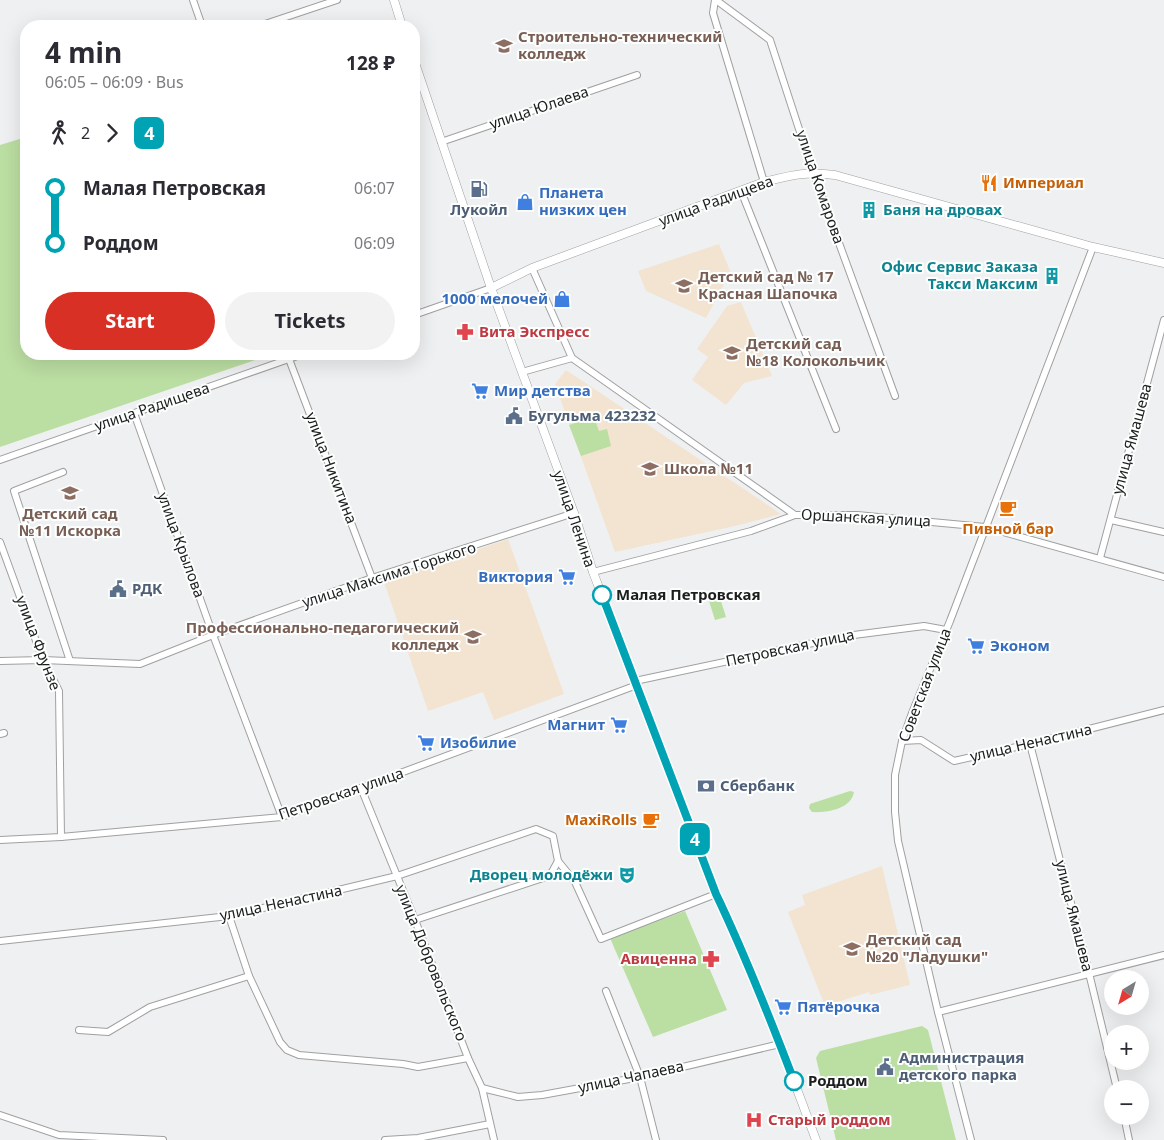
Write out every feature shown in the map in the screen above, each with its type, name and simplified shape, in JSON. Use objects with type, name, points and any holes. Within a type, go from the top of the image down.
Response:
[{"type":"main road","points":[[394,0],[400,20]]},
{"type":"main road","name":"улица Ленина","points":[[420,78],[491,288],[574,513],[592,572],[716,894],[730,922],[780,1044],[816,1140]]},
{"type":"main road","name":"улица Радищева","points":[[491,288],[532,268],[764,182],[813,172],[835,174],[1093,247],[1164,262]]},
{"type":"street","points":[[193,0],[200,20]]},
{"type":"street","points":[[277,20],[337,0]]},
{"type":"street","points":[[716,0],[713,13],[764,182]]},
{"type":"street","name":"улица Комарова","points":[[716,0],[770,40],[813,172],[895,396]]},
{"type":"street","name":"улица Юлаева","points":[[441,142],[637,75]]},
{"type":"street","points":[[741,191],[836,428]]},
{"type":"street","name":"Советская улица","points":[[971,1140],[938,1012],[898,841],[895,812],[895,775],[902,742],[912,713],[946,630],[1093,247]]},
{"type":"street","points":[[522,372],[572,358],[532,268]]},
{"type":"street","name":"улица Радищева","points":[[420,313],[491,288]]},
{"type":"street","name":"улица Ямашева","points":[[1100,558],[1164,320]]},
{"type":"street","name":"Оршанская улица","points":[[572,358],[795,515],[857,515],[985,527],[1164,577]]},
{"type":"street","name":"улица Радищева","points":[[0,460],[286,360]]},
{"type":"street","name":"улица Никитина","points":[[289,360],[372,578]]},
{"type":"street","name":"улица Крылова","points":[[134,413],[213,635],[282,817]]},
{"type":"street","points":[[63,472],[14,491],[70,661]]},
{"type":"street","name":"улица Максима Горького","points":[[0,661],[43,660],[140,664],[213,635],[372,578],[574,513]]},
{"type":"street","points":[[592,572],[751,531],[795,515]]},
{"type":"street","points":[[1111,520],[1164,532]]},
{"type":"street","name":"улица Фрунзе","points":[[0,542],[43,660],[58,691],[60,837]]},
{"type":"street","name":"Петровская улица","points":[[0,840],[60,837],[282,817],[636,683],[846,636],[924,626],[946,630]]},
{"type":"street","name":"улица Ненастина","points":[[902,742],[921,740],[954,761],[1164,710]]},
{"type":"street","name":"улица Ямашева","points":[[1030,744],[1115,1080]]},
{"type":"street","name":"улица Добровольского","points":[[361,788],[415,920],[468,1058],[482,1088],[494,1140]]},
{"type":"street","name":"улица Ненастина","points":[[0,941],[229,916],[397,876],[536,829],[553,836],[558,861]]},
{"type":"street","points":[[415,920],[543,878],[555,868],[558,861],[575,882],[600,938],[716,894]]},
{"type":"street","points":[[229,916],[249,976],[280,1042],[291,1053],[418,1067],[468,1058]]},
{"type":"street","points":[[938,1012],[1164,955]]},
{"type":"street","points":[[79,1030],[108,1032],[150,1007],[249,976]]},
{"type":"street","points":[[606,991],[640,1077],[656,1140]]},
{"type":"street","name":"улица Чапаева","points":[[482,1088],[518,1097],[542,1095],[640,1077],[780,1044]]},
{"type":"street","points":[[0,1115],[59,1135],[163,1140]]},
{"type":"street","points":[[385,1140],[418,1139],[490,1124]]},
{"type":"street","points":[[1126,1125],[1129,1140]]},
{"type":"shaded area","name":"Детский сад № 17 Красная Шапочка","points":[[719,244],[733,278],[726,280],[706,318],[646,291],[638,271]]},
{"type":"shaded area","name":"Детский сад №18 Колокольчик","points":[[741,302],[772,376],[744,383],[726,405],[692,380],[708,357],[697,349],[727,306]]},
{"type":"shaded area","name":"Школа №11","points":[[566,370],[781,514],[615,552],[555,384]]},
{"type":"shaded area","name":"Профессионально-педагогический колледж","points":[[508,539],[564,694],[494,720],[483,692],[428,711],[384,582]]},
{"type":"shaded area","name":"Детский сад №20 \"Ладушки\"","points":[[882,866],[910,985],[870,995],[869,992],[825,1006],[788,912],[805,905],[802,895]]},
{"type":"green space","points":[[20,139],[20,360],[255,360],[0,447],[0,145]]},
{"type":"green space","points":[[594,417],[599,431],[607,429],[611,446],[581,456],[569,425]]},
{"type":"green space","points":[[720,598],[726,617],[715,620],[709,601]]},
{"type":"green space","points":[[850,791],[854,792],[852,798],[838,809],[812,812],[809,808],[810,804]]},
{"type":"green space","points":[[685,911],[727,1010],[653,1037],[610,938]]},
{"type":"green space","points":[[922,1026],[928,1030],[956,1140],[836,1140],[816,1058],[820,1051]]},
{"type":"bus line","name":"4","points":[[602,595],[716,894],[730,922],[794,1081]]},
{"type":"place","name":"Строительно-технический колледж","points":[[504,46]]},
{"type":"place","name":"Империал","points":[[989,183]]},
{"type":"place","name":"Лукойл","points":[[479,189]]},
{"type":"place","name":"Планета низких цен","points":[[525,202]]},
{"type":"place","name":"Баня на дровах","points":[[869,210]]},
{"type":"place","name":"Офис Сервис Заказа Такси Максим","points":[[1052,276]]},
{"type":"place","name":"Детский сад № 17 Красная Шапочка","points":[[684,286]]},
{"type":"place","name":"1000 мелочей","points":[[562,299]]},
{"type":"place","name":"Вита Экспресс","points":[[465,332]]},
{"type":"place","name":"Детский сад №18 Колокольчик","points":[[732,353]]},
{"type":"place","name":"Мир детства","points":[[480,391]]},
{"type":"place","name":"Бугульма 423232","points":[[514,416]]},
{"type":"place","name":"Школа №11","points":[[650,469]]},
{"type":"place","name":"Детский сад №11 Искорка","points":[[70,493]]},
{"type":"place","name":"Пивной бар","points":[[1008,508]]},
{"type":"place","name":"Виктория","points":[[567,577]]},
{"type":"place","name":"РДК","points":[[118,589]]},
{"type":"place","name":"Малая Петровская","points":[[602,595]]},
{"type":"place","name":"Профессионально-педагогический колледж","points":[[473,637]]},
{"type":"place","name":"Эконом","points":[[976,646]]},
{"type":"place","name":"Магнит","points":[[619,725]]},
{"type":"place","name":"Изобилие","points":[[426,743]]},
{"type":"place","name":"Сбербанк","points":[[706,786]]},
{"type":"place","name":"MaxiRolls","points":[[651,820]]},
{"type":"place","name":"Дворец молодёжи","points":[[627,875]]},
{"type":"place","name":"Детский сад №20 \"Ладушки\"","points":[[852,949]]},
{"type":"place","name":"Авиценна","points":[[711,959]]},
{"type":"place","name":"Пятёрочка","points":[[783,1007]]},
{"type":"place","name":"Администрация детского парка","points":[[885,1067]]},
{"type":"place","name":"Роддом","points":[[794,1081]]},
{"type":"place","name":"Старый роддом","points":[[754,1120]]}]
